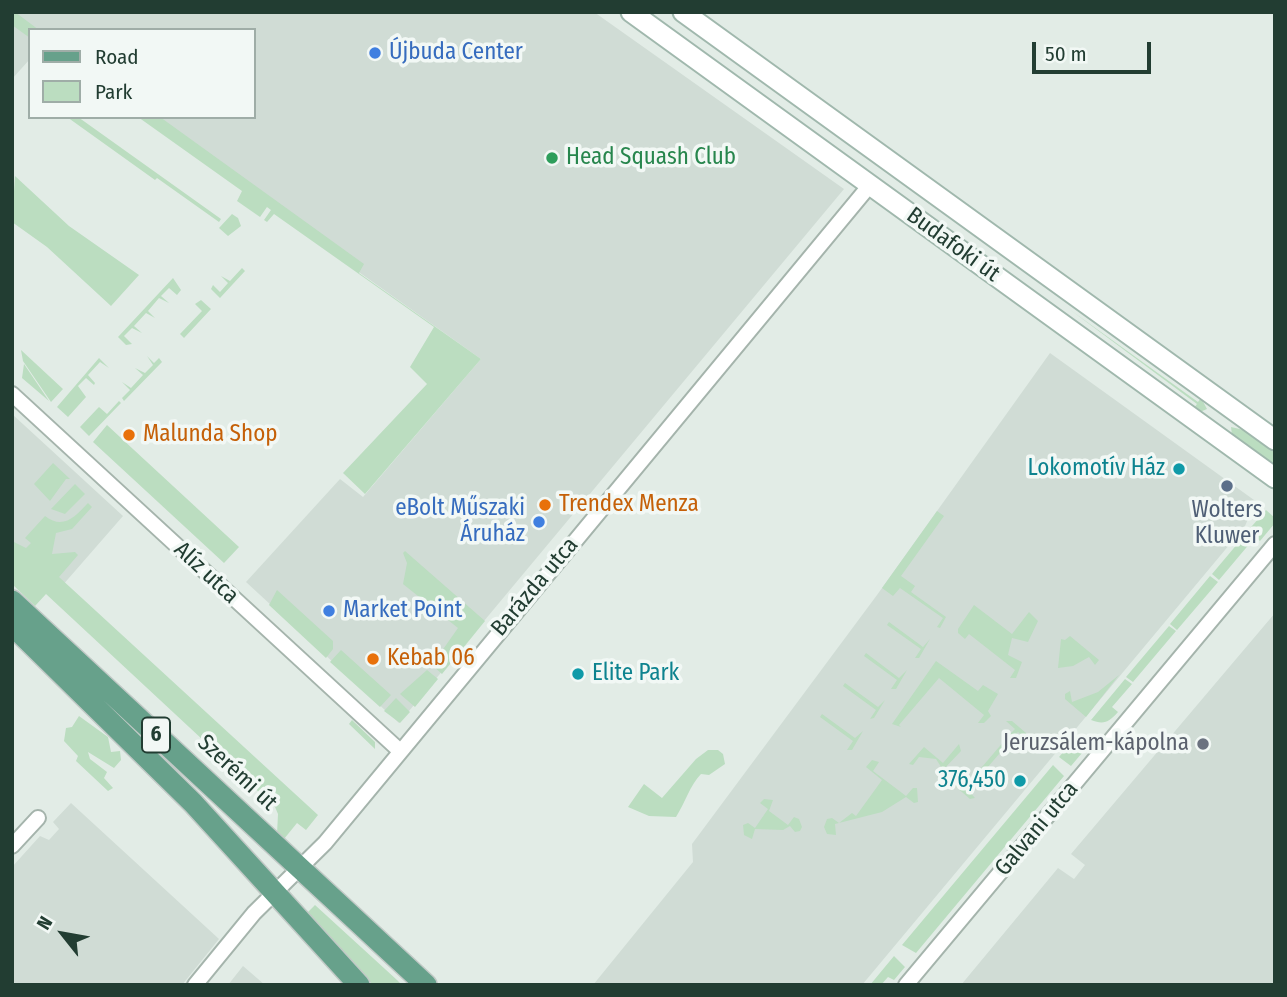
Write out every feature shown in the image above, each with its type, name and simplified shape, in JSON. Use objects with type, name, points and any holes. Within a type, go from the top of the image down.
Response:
[{"type":"main road","name":"Budafoki út","points":[[631,12],[1275,478]]},
{"type":"main road","name":"Budafoki út","points":[[683,12],[1275,440]]},
{"type":"main road","points":[[870,185],[887,160]]},
{"type":"main road","points":[[1207,428],[1225,404]]},
{"type":"main road","name":"Szerémi út","points":[[12,601],[426,985]]},
{"type":"main road","name":"6","points":[[12,625],[193,803],[359,985]]},
{"type":"street","name":"Barázda utca","points":[[195,985],[254,913],[325,844],[870,185]]},
{"type":"street","name":"Alíz utca","points":[[12,394],[400,751]]},
{"type":"street","name":"Galvani utca","points":[[906,985],[1275,544]]},
{"type":"street","points":[[12,846],[38,818]]},
{"type":"shaded area","points":[[12,12],[594,12],[844,189],[399,723],[246,582],[340,479],[363,497],[481,359],[144,119],[256,119],[256,28],[28,28],[28,61],[12,79]]},
{"type":"shaded area","points":[[1050,353],[1254,500],[1243,515],[1248,519],[1245,526],[862,985],[593,985],[693,862],[692,844],[877,595]]},
{"type":"shaded area","points":[[12,414],[123,516],[55,594],[12,555]]},
{"type":"shaded area","points":[[1275,613],[1275,985],[961,985],[1058,868],[1074,879],[1085,865],[1071,854]]},
{"type":"shaded area","points":[[71,803],[219,939],[182,985],[12,985],[12,867],[40,836],[49,840],[59,829],[53,822]]},
{"type":"shaded area","points":[[243,966],[265,985],[228,985]]},
{"type":"green space","points":[[12,12],[15,12],[36,28],[28,28],[28,37],[12,25]]},
{"type":"green space","points":[[70,119],[81,119],[221,219],[219,222],[157,178],[155,180]]},
{"type":"green space","points":[[141,119],[163,119],[364,264],[359,273],[481,359],[365,494],[343,473],[427,384],[410,367],[434,327],[274,214],[267,222],[264,220],[271,210],[267,207],[260,217],[237,201],[242,191]]},
{"type":"green space","points":[[15,176],[69,226],[139,275],[111,306],[47,247],[12,222]]},
{"type":"green space","points":[[232,214],[238,218],[241,226],[228,236],[219,228]]},
{"type":"green space","points":[[242,268],[245,271],[220,298],[211,289],[213,285],[220,292],[228,283],[221,276],[230,281]]},
{"type":"green space","points":[[173,278],[181,290],[177,295],[169,288],[161,296],[169,303],[159,298],[148,311],[155,318],[146,313],[134,326],[142,333],[132,328],[124,336],[132,344],[126,345],[118,337]]},
{"type":"green space","points":[[201,300],[211,309],[184,338],[180,334],[202,311],[195,304]]},
{"type":"green space","points":[[1069,309],[1198,402],[1201,398],[1207,409],[1200,412],[1194,408],[1197,404]]},
{"type":"green space","points":[[21,350],[63,389],[51,402],[23,361]]},
{"type":"green space","points":[[147,356],[154,363],[159,358],[162,362],[124,401],[122,398],[130,390],[122,382],[131,388],[143,375],[135,368],[145,373],[153,365]]},
{"type":"green space","points":[[99,358],[109,368],[100,362],[88,375],[94,385],[86,378],[78,386],[86,397],[68,417],[57,407]]},
{"type":"green space","points":[[24,364],[49,401],[22,378]]},
{"type":"green space","points":[[119,401],[121,403],[89,436],[80,427],[99,407],[107,414]]},
{"type":"green space","points":[[107,425],[239,547],[224,563],[93,442]]},
{"type":"green space","points":[[1231,427],[1244,430],[1275,453],[1275,466],[1232,435]]},
{"type":"green space","points":[[53,463],[70,479],[66,479],[50,501],[34,484]]},
{"type":"green space","points":[[75,484],[85,494],[65,514],[51,509]]},
{"type":"green space","points":[[88,503],[92,507],[72,529],[56,533],[52,554],[75,552],[78,555],[59,577],[318,815],[306,830],[297,823],[284,839],[277,834],[278,814],[275,807],[46,594],[35,606],[12,584],[12,541],[26,548],[31,543],[25,538],[45,516],[63,522]]},
{"type":"green space","points":[[1266,510],[1275,518],[1275,523],[1260,541],[1255,537],[1252,540],[1245,534]]},
{"type":"green space","points":[[937,511],[944,516],[901,576],[915,586],[911,592],[946,617],[940,628],[937,627],[943,618],[900,588],[893,596],[882,588]]},
{"type":"green space","points":[[1244,536],[1251,542],[1219,580],[1212,574]]},
{"type":"green space","points":[[405,551],[485,621],[442,674],[432,665],[458,628],[403,584],[407,563],[403,553]]},
{"type":"green space","points":[[1210,576],[1218,582],[1177,630],[1170,624]]},
{"type":"green space","points":[[277,590],[333,641],[333,649],[326,658],[269,605]]},
{"type":"green space","points":[[974,605],[1012,634],[1029,612],[1038,621],[1028,642],[1012,638],[1008,655],[1022,662],[1016,678],[1010,678],[1015,670],[969,634],[965,639],[958,633]]},
{"type":"green space","points":[[889,622],[923,647],[930,639],[919,658],[915,658],[921,649],[887,625]]},
{"type":"green space","points":[[1169,626],[1176,631],[1133,682],[1126,677]]},
{"type":"green space","points":[[1070,636],[1099,660],[1095,665],[1089,657],[1073,666],[1058,668],[1061,639],[1065,640]]},
{"type":"green space","points":[[341,650],[391,695],[380,707],[330,662]]},
{"type":"green space","points":[[866,653],[899,678],[907,670],[896,689],[891,689],[897,680],[864,656]]},
{"type":"green space","points":[[936,661],[978,691],[983,685],[998,694],[988,711],[991,716],[984,723],[978,723],[984,715],[939,678],[899,725],[901,727],[892,724]]},
{"type":"green space","points":[[427,670],[438,679],[415,707],[400,694]]},
{"type":"green space","points":[[1119,675],[1086,717],[1065,699],[1065,694],[1070,691],[1072,702],[1098,692]]},
{"type":"green space","points":[[1125,679],[1132,684],[1112,707],[1118,712],[1106,722],[1091,720]]},
{"type":"green space","points":[[845,683],[878,707],[885,700],[874,718],[870,719],[876,710],[843,686]]},
{"type":"green space","points":[[396,698],[410,712],[400,723],[384,711]]},
{"type":"green space","points":[[822,714],[855,738],[863,731],[852,750],[847,750],[853,741],[820,717]]},
{"type":"green space","points":[[79,716],[108,737],[111,752],[120,751],[121,760],[114,768],[88,752],[90,759],[107,772],[104,778],[113,788],[108,791],[76,761],[78,756],[64,741],[66,728],[72,727]]},
{"type":"green space","points":[[352,720],[375,742],[375,749],[349,724]]},
{"type":"green space","points":[[1006,721],[1012,721],[1026,733],[1026,739],[1018,732],[968,790],[975,798],[970,799],[955,786],[956,781],[964,788],[1015,729]]},
{"type":"green space","points":[[1079,734],[1082,753],[1071,766],[1059,757]]},
{"type":"green space","points":[[959,744],[961,751],[943,770],[936,759],[919,757],[913,765],[909,764],[924,747],[943,763]]},
{"type":"green space","points":[[708,750],[718,750],[723,754],[725,764],[709,775],[701,774],[676,817],[649,816],[628,807],[644,784],[662,798],[696,759]]},
{"type":"green space","points":[[872,760],[879,762],[873,771],[906,796],[913,788],[917,788],[918,802],[914,803],[906,797],[882,812],[839,823],[852,813],[856,816],[882,780],[866,767]]},
{"type":"green space","points":[[1053,765],[1064,776],[916,953],[902,945]]},
{"type":"green space","points":[[764,799],[773,800],[769,811],[788,825],[794,817],[799,819],[802,827],[800,831],[795,832],[790,826],[783,830],[755,829],[752,839],[744,835],[743,825],[748,823],[755,828],[768,809],[760,803]]},
{"type":"green space","points":[[832,818],[839,823],[835,824],[836,835],[827,834],[824,827],[827,819]]},
{"type":"green space","points":[[315,905],[402,985],[373,985],[306,914]]},
{"type":"green space","points":[[894,956],[905,967],[894,980],[888,977],[881,985],[870,985]]},
{"type":"place","name":"Újbuda Center","points":[[375,53]]},
{"type":"place","name":"Head Squash Club","points":[[552,158]]},
{"type":"place","name":"Malunda Shop","points":[[129,435]]},
{"type":"place","name":"Lokomotív Ház","points":[[1179,469]]},
{"type":"place","name":"Wolters Kluwer","points":[[1227,486]]},
{"type":"place","name":"Trendex Menza","points":[[545,505]]},
{"type":"place","name":"eBolt Műszaki Áruház","points":[[539,522]]},
{"type":"place","name":"Market Point","points":[[329,611]]},
{"type":"place","name":"Kebab 06","points":[[373,659]]},
{"type":"place","name":"Elite Park","points":[[578,674]]},
{"type":"place","name":"Jeruzsálem-kápolna","points":[[1203,744]]},
{"type":"place","name":"376,450","points":[[1020,781]]}]
